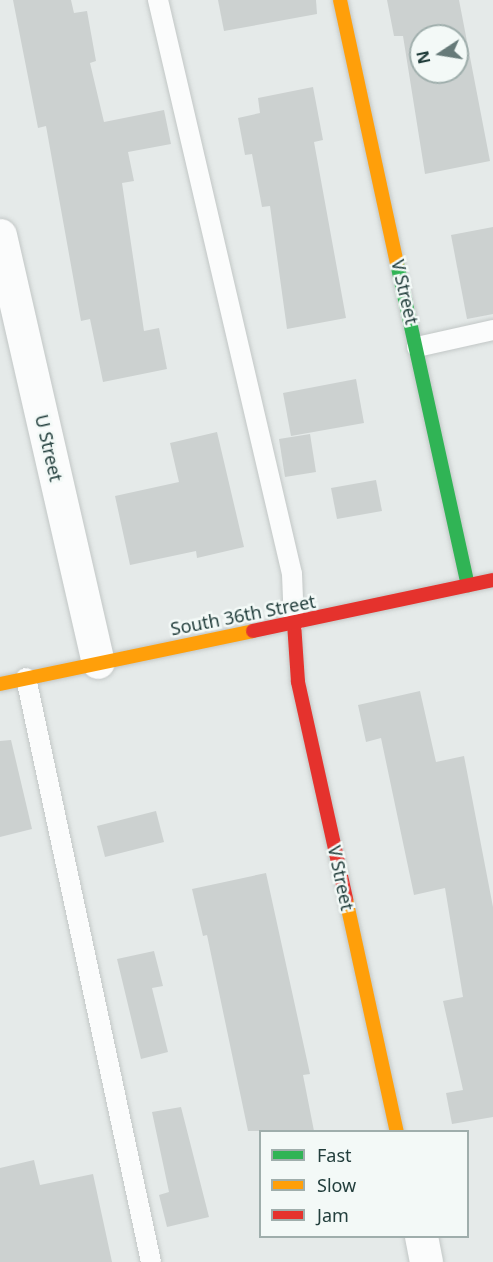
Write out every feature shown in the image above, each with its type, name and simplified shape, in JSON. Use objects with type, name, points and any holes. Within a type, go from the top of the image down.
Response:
[{"type":"street","name":"V Street","points":[[340,0],[468,585]]},
{"type":"street","name":"U Street","points":[[0,235],[99,662]]},
{"type":"street","name":"South 36th Street","points":[[0,684],[493,580]]},
{"type":"street","name":"V Street","points":[[294,623],[298,682],[397,1130]]},
{"type":"street","points":[[421,1238],[426,1262]]},
{"type":"lane","points":[[158,0],[292,574],[294,623]]},
{"type":"lane","points":[[417,347],[493,330]]},
{"type":"lane","points":[[26,678],[151,1262]]},
{"type":"building","points":[[13,0],[71,0],[74,13],[87,11],[96,61],[90,63],[104,122],[164,110],[171,144],[128,152],[134,181],[122,183],[144,331],[159,328],[167,369],[103,382],[90,319],[81,321],[46,126],[38,128]]},
{"type":"building","points":[[218,0],[316,0],[317,14],[224,31]]},
{"type":"building","points":[[387,0],[459,0],[464,24],[409,24],[409,74],[403,36],[394,36]]},
{"type":"building","points":[[469,52],[490,161],[425,174],[411,84],[469,84]]},
{"type":"building","points":[[313,87],[323,140],[314,142],[346,318],[287,329],[270,206],[262,207],[252,154],[245,155],[238,118],[260,113],[258,98]]},
{"type":"building","points":[[493,227],[493,314],[467,319],[451,235]]},
{"type":"building","points":[[356,379],[364,423],[291,436],[283,393]]},
{"type":"building","points":[[217,432],[244,547],[197,558],[196,551],[130,565],[115,496],[179,482],[170,443]]},
{"type":"building","points":[[310,434],[316,472],[285,477],[279,439]]},
{"type":"building","points":[[376,480],[382,511],[337,519],[331,488]]},
{"type":"building","points":[[420,691],[436,762],[464,756],[493,907],[493,1117],[452,1124],[446,1093],[463,1090],[443,1001],[463,997],[445,888],[414,895],[381,738],[366,742],[358,705]]},
{"type":"building","points":[[11,740],[32,829],[0,837],[0,741]]},
{"type":"building","points":[[156,811],[164,842],[105,857],[97,826]]},
{"type":"building","points":[[266,873],[310,1074],[303,1075],[314,1130],[248,1131],[207,935],[203,936],[192,889]]},
{"type":"building","points":[[154,951],[163,986],[152,988],[168,1052],[141,1059],[117,959]]},
{"type":"building","points":[[181,1107],[209,1217],[167,1227],[159,1195],[169,1192],[152,1112]]},
{"type":"building","points":[[34,1160],[40,1185],[93,1174],[112,1262],[0,1262],[0,1168]]},
{"type":"traffic: fast","points":[[397,263],[468,585]]},
{"type":"traffic: slow","points":[[340,0],[397,263]]},
{"type":"traffic: slow","points":[[0,684],[253,631]]},
{"type":"traffic: slow","points":[[346,899],[397,1130]]},
{"type":"traffic: jam","points":[[253,631],[493,580]]},
{"type":"traffic: jam","points":[[294,623],[298,682],[346,899]]}]
